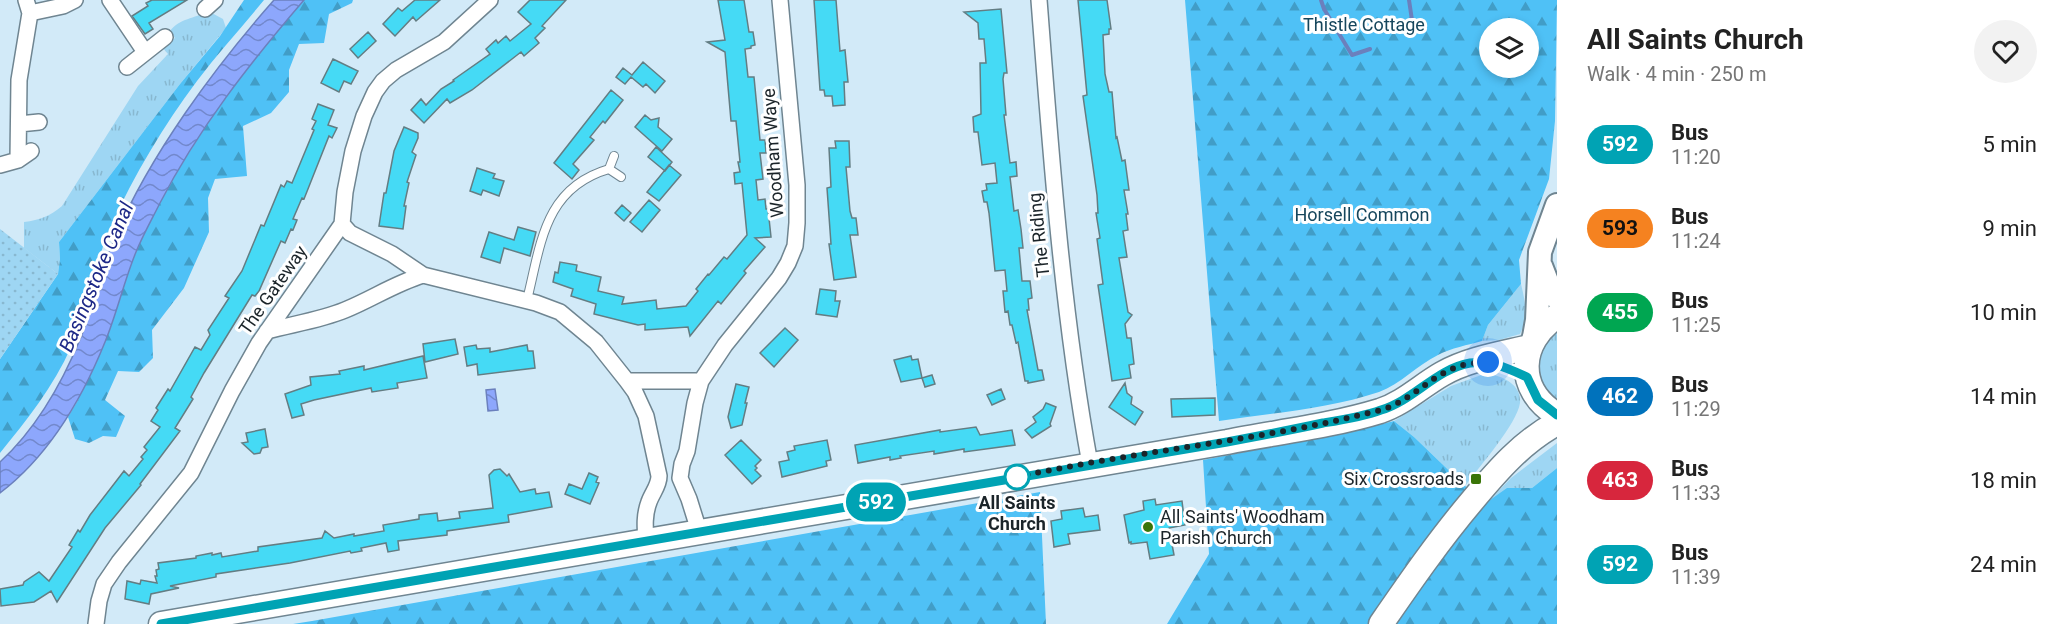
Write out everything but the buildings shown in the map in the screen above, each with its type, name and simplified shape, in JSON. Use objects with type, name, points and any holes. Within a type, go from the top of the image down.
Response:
[{"type":"main road","points":[[1557,316],[1544,324],[1532,342],[1527,360],[1527,377],[1538,400],[1557,415]]},
{"type":"main road","points":[[161,624],[1227,442],[1382,410],[1406,399],[1442,374],[1532,342]]},
{"type":"main road","points":[[1471,363],[1488,362],[1527,377]]},
{"type":"main road","points":[[1381,624],[1431,552],[1497,471],[1526,426],[1538,400]]},
{"type":"main road","points":[[1497,471],[1527,443],[1557,423]]},
{"type":"street","points":[[0,165],[24,156],[19,124],[19,80],[28,6],[63,6],[75,0]]},
{"type":"street","points":[[110,0],[145,52]]},
{"type":"street","name":"The Gateway","points":[[96,624],[104,584],[191,473],[235,385],[267,330],[342,224],[345,192],[353,152],[364,116],[375,92],[383,81],[396,70],[444,42],[490,0]]},
{"type":"street","name":"Woodham Waye","points":[[680,478],[701,381],[725,345],[779,278],[795,246],[797,185],[780,0]]},
{"type":"street","name":"The Riding","points":[[1039,0],[1055,205],[1081,414],[1090,464]]},
{"type":"street","points":[[128,67],[165,37]]},
{"type":"street","points":[[19,124],[39,122]]},
{"type":"street","points":[[1532,342],[1537,320],[1540,252],[1557,205]]},
{"type":"street","points":[[342,224],[350,233],[392,254],[423,275],[527,300],[560,312],[597,342],[635,392],[646,416],[659,479],[646,514],[644,524],[646,540]]},
{"type":"street","points":[[1539,261],[1550,289],[1557,298]]},
{"type":"street","points":[[267,330],[329,316],[423,275]]},
{"type":"street","points":[[627,381],[701,381]]},
{"type":"street","points":[[659,479],[680,478],[699,531]]},
{"type":"lane","points":[[609,169],[614,156]]},
{"type":"lane","points":[[527,300],[548,218],[559,201],[578,183],[594,173],[609,169],[621,177]]},
{"type":"green space","points":[[244,0],[264,0],[197,81],[150,151],[111,226],[71,347],[39,403],[0,453],[0,359],[58,274],[59,242],[180,84],[220,36]]},
{"type":"green space","points":[[304,0],[353,0],[352,3],[329,14],[324,43],[299,44],[289,70],[289,92],[271,113],[243,126],[247,176],[215,179],[208,198],[209,232],[184,288],[152,330],[153,358],[139,372],[118,371],[105,400],[125,416],[116,437],[103,436],[89,443],[75,439],[68,417],[78,400],[127,274],[161,201],[192,148],[227,96]]},
{"type":"green space","name":"Horsell Common","points":[[1185,0],[1557,0],[1555,121],[1549,179],[1519,260],[1521,284],[1488,325],[1482,341],[1438,355],[1379,392],[1320,407],[1219,421]]},
{"type":"green space","points":[[208,11],[223,19],[226,28],[180,84],[59,242],[58,274],[24,248],[24,222],[44,217],[62,206],[138,86],[168,54],[162,47],[175,38],[170,31],[183,21]]},
{"type":"green space","points":[[0,229],[58,274],[0,359]]},
{"type":"green space","points":[[1521,284],[1525,315],[1520,334],[1499,340],[1482,341],[1488,325]]},
{"type":"green space","points":[[1557,326],[1557,401],[1542,383],[1536,360]]},
{"type":"green space","points":[[1484,374],[1503,378],[1513,385],[1520,396],[1520,403],[1505,433],[1465,486],[1394,421],[1451,386]]},
{"type":"green space","points":[[1394,421],[1465,486],[1490,500],[1507,488],[1532,488],[1557,468],[1557,624],[1167,624],[1209,554],[1203,460]]},
{"type":"green space","points":[[1557,443],[1557,468],[1532,488],[1490,500],[1511,478]]},
{"type":"green space","points":[[1040,492],[1046,624],[293,624],[312,621]]},
{"type":"water","name":"Basingstoke Canal","points":[[274,0],[304,0],[226,97],[191,149],[160,203],[139,246],[105,342],[75,405],[49,444],[18,478],[0,493],[0,462],[37,420],[66,370],[86,325],[115,237],[146,175],[185,113],[251,26]]},
{"type":"water","points":[[495,389],[498,410],[488,411],[486,390]]},
{"type":"waterway","points":[[1321,0],[1324,9],[1352,55],[1370,49]]},
{"type":"waterway","points":[[1409,0],[1413,27]]},
{"type":"bus line","name":"592","points":[[161,624],[1227,442],[1351,418],[1394,405],[1442,374],[1471,363],[1488,362],[1527,377],[1538,400],[1557,415]]},
{"type":"place","name":"All Saints Church","points":[[1017,477]]},
{"type":"place","name":"Six Crossroads","points":[[1476,479]]},
{"type":"place","name":"All Saints' Woodham Parish Church","points":[[1148,527]]},
{"type":"route","points":[[1017,477],[1227,442],[1351,418],[1382,410],[1406,399],[1456,367],[1488,362]]},
{"type":"park label","name":"Thistle Cottage","points":[[1364,25]]}]
